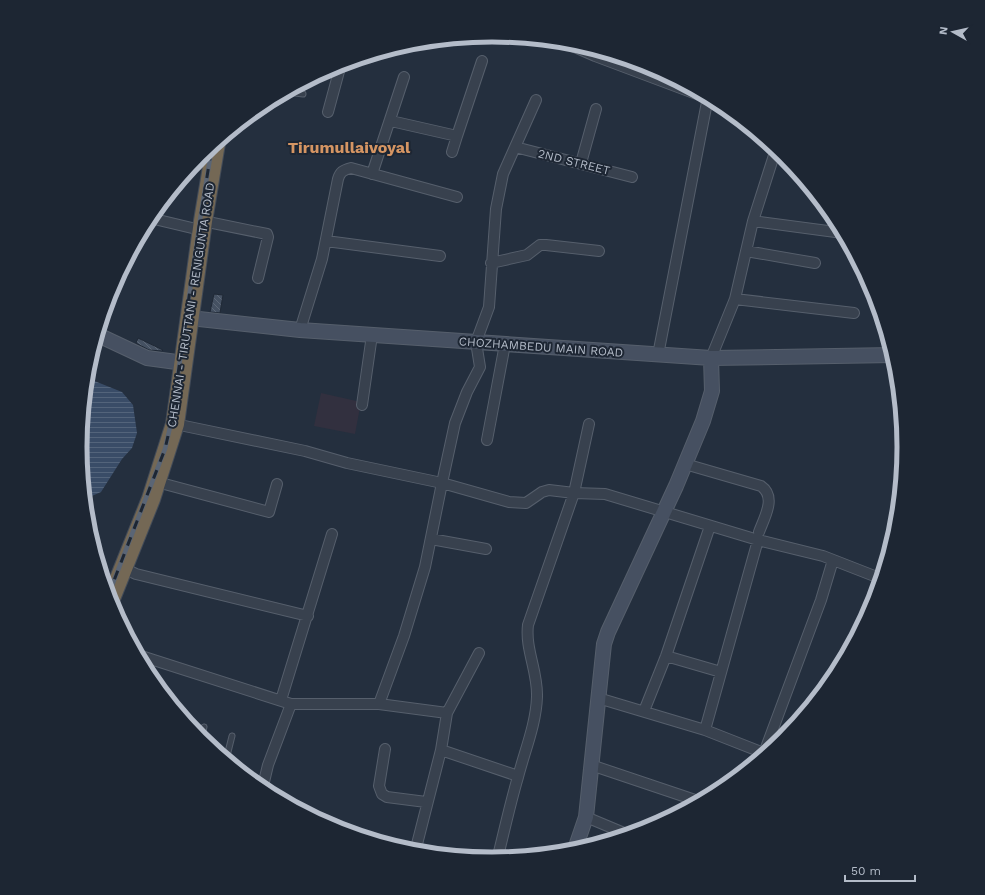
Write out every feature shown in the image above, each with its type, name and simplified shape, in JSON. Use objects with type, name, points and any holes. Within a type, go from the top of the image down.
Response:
[{"type":"highway","name":"CHENNAI - TIRUTTANI - RENIGUNTA ROAD","points":[[114,591],[157,482],[175,424],[178,363],[197,225],[213,154]]},
{"type":"highway","name":"CHENNAI - TIRUTTANI - RENIGUNTA ROAD","points":[[201,203],[203,165]]},
{"type":"highway","name":"CHENNAI - TIRUTTANI - RENIGUNTA ROAD","points":[[108,575],[156,452],[165,421],[190,318],[197,225]]},
{"type":"street","points":[[593,55],[678,87]]},
{"type":"street","points":[[452,152],[482,61]]},
{"type":"street","points":[[328,112],[339,72]]},
{"type":"street","points":[[372,174],[391,121],[404,77]]},
{"type":"street","points":[[379,704],[404,636],[425,568],[455,423],[467,392],[480,367],[476,342],[489,307],[496,209],[503,174],[536,100]]},
{"type":"street","points":[[658,355],[706,103]]},
{"type":"street","points":[[581,163],[596,109]]},
{"type":"street","points":[[391,121],[457,136]]},
{"type":"street","name":"2ND STREET","points":[[515,147],[632,177]]},
{"type":"street","points":[[577,844],[586,817],[604,644],[608,632],[685,464],[703,421],[712,391],[711,358],[735,298],[753,221],[774,156]]},
{"type":"street","points":[[300,330],[322,259],[339,174],[344,169],[351,168],[457,197]]},
{"type":"street","points":[[157,219],[267,234],[268,237],[258,278]]},
{"type":"street","points":[[753,221],[836,232]]},
{"type":"street","points":[[326,240],[440,256]]},
{"type":"street","points":[[491,263],[527,255],[540,245],[546,244],[599,251]]},
{"type":"street","points":[[746,251],[815,263]]},
{"type":"street","points":[[735,298],[854,313]]},
{"type":"street","name":"CHOZHAMBEDU MAIN ROAD","points":[[190,318],[300,330],[711,358],[887,354]]},
{"type":"street","points":[[362,405],[372,335]]},
{"type":"street","points":[[103,337],[147,358],[178,363]]},
{"type":"street","points":[[487,440],[505,344]]},
{"type":"street","points":[[175,424],[305,451],[347,463],[442,483],[509,502],[526,503],[542,492],[549,490],[574,494],[605,494],[710,526],[759,536],[833,560],[876,577]]},
{"type":"street","points":[[499,853],[518,776],[530,740],[537,697],[536,679],[527,634],[528,625],[574,494],[589,424]]},
{"type":"street","points":[[685,464],[761,486],[766,490],[770,498],[705,730]]},
{"type":"street","points":[[157,482],[269,512],[277,484]]},
{"type":"street","points":[[644,711],[666,656],[710,526]]},
{"type":"street","points":[[281,700],[332,534]]},
{"type":"street","points":[[431,539],[486,549]]},
{"type":"street","points":[[768,744],[821,600],[833,560]]},
{"type":"street","points":[[123,568],[136,574],[308,616]]},
{"type":"street","points":[[416,846],[426,802],[441,750],[447,713],[479,653]]},
{"type":"street","points":[[666,656],[721,672]]},
{"type":"street","points":[[145,657],[291,704],[379,704],[447,713]]},
{"type":"street","points":[[598,698],[705,730],[761,751]]},
{"type":"street","points":[[264,783],[268,765],[291,704]]},
{"type":"street","points":[[385,749],[380,786],[382,794],[387,797],[426,802]]},
{"type":"street","points":[[441,750],[518,776]]},
{"type":"street","points":[[591,765],[694,800]]},
{"type":"street","points":[[586,817],[621,832]]},
{"type":"lane","points":[[295,93],[302,94]]},
{"type":"lane","points":[[203,731],[204,727]]},
{"type":"lane","points":[[227,754],[232,736]]},
{"type":"shaded area","points":[[321,393],[361,402],[355,434],[314,426]]},
{"type":"water","points":[[93,380],[122,392],[133,405],[137,433],[132,448],[122,459],[101,492],[90,497],[87,448],[90,395]]},
{"type":"building","points":[[214,294],[223,295],[220,313],[210,312]]},
{"type":"building","points":[[138,338],[163,350],[149,350],[136,343]]},
{"type":"railway","points":[[112,586],[165,449],[171,423],[210,157]]},
{"type":"district","name":"Tirumullaivoyal","points":[[349,147]]}]
